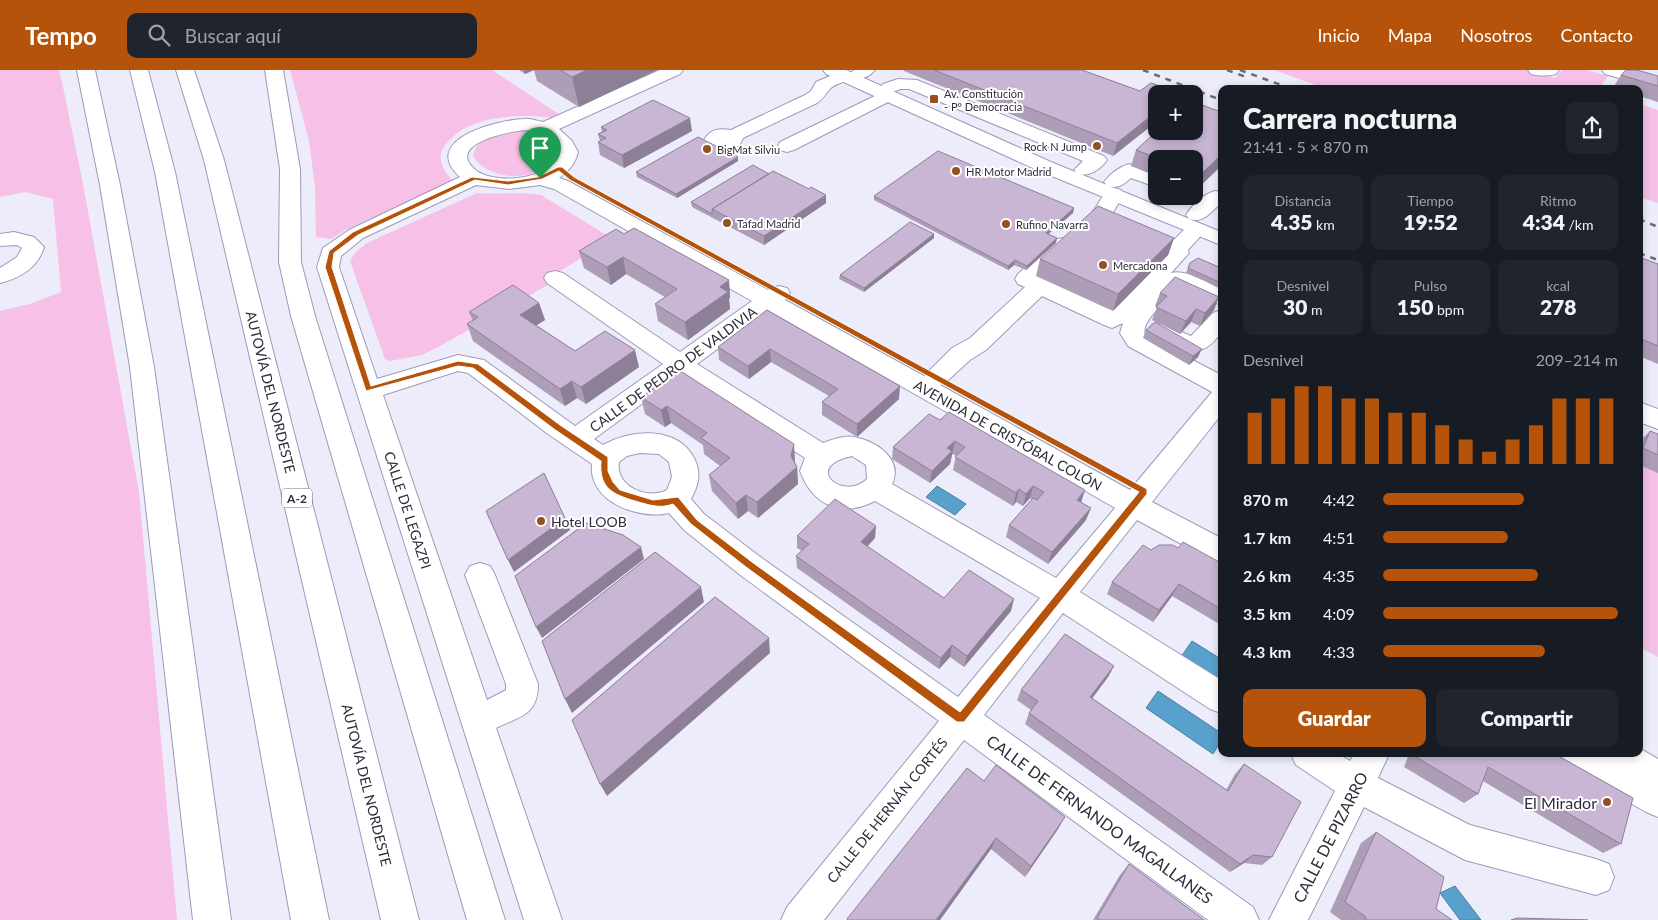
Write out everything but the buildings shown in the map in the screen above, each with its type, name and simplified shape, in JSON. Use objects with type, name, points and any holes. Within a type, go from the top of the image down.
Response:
[{"type":"main road","points":[[77,70],[110,185]]},
{"type":"main road","points":[[86,70],[110,185],[142,367],[212,920]]},
{"type":"main road","points":[[262,70],[286,147]]},
{"type":"main road","points":[[274,70],[290,169],[290,262],[303,316],[486,920]]},
{"type":"main road","points":[[552,132],[603,116],[611,110],[619,96],[674,70]]},
{"type":"main road","points":[[1538,70],[1550,70]]},
{"type":"main road","points":[[1611,70],[1658,84]]},
{"type":"main road","points":[[1650,70],[1658,72]]},
{"type":"main road","name":"AUTOVÍA DEL NORDESTE","points":[[187,72],[214,160],[400,920]]},
{"type":"main road","points":[[733,136],[811,99],[818,94],[822,86],[850,72],[887,92],[1114,188],[1194,213],[1218,224]]},
{"type":"main road","points":[[139,76],[165,172],[310,920]]},
{"type":"main road","points":[[787,146],[887,92],[1084,170],[1114,188]]},
{"type":"main road","points":[[526,124],[552,132],[566,144],[567,153],[565,161],[550,173],[508,183],[491,182],[474,178],[461,167],[458,157],[460,149],[471,139],[499,127],[526,124]]},
{"type":"main road","points":[[1148,178],[1129,170],[1114,188],[1100,216],[1091,221],[1026,279],[1112,320],[1142,286],[1178,253],[1176,246]]},
{"type":"main road","name":"AVENIDA DE CRISTÓBAL COLÓN","points":[[550,173],[561,185],[935,378],[1139,498],[1170,523],[1218,550]]},
{"type":"main road","name":"CALLE DE LEGAZPI","points":[[474,178],[356,234],[331,253],[328,267],[542,920]]},
{"type":"main road","points":[[1100,216],[1168,246],[1176,246],[1181,245],[1194,213],[1216,197],[1218,198]]},
{"type":"main road","points":[[1194,213],[1218,235]]},
{"type":"main road","points":[[0,240],[20,239],[29,242],[33,247],[32,255],[24,264],[0,276]]},
{"type":"main road","points":[[555,278],[680,364],[821,455]]},
{"type":"main road","points":[[1214,287],[1178,278],[1132,326],[1132,332],[1136,340],[1218,384]]},
{"type":"main road","points":[[935,378],[962,354],[978,344],[1040,285]]},
{"type":"main road","name":"AVENIDA DE CRISTÓBAL COLÓN","points":[[775,296],[1139,498],[1177,513],[1218,535]]},
{"type":"main road","name":"CALLE DE PEDRO DE VALDIVIA","points":[[575,439],[775,296]]},
{"type":"main road","points":[[1138,320],[1192,345],[1199,344],[1218,322]]},
{"type":"main road","points":[[369,390],[458,363],[475,366],[605,459]]},
{"type":"main road","points":[[1643,396],[1658,402]]},
{"type":"main road","name":"CALLE DE HERNÁN CORTÉS","points":[[800,920],[1060,595],[1218,402]]},
{"type":"main road","points":[[1643,414],[1658,420]]},
{"type":"main road","points":[[640,443],[668,446],[679,454],[685,467],[683,491],[675,500],[666,503],[653,503],[618,492],[609,483],[604,471],[605,459],[612,452],[640,443]]},
{"type":"main road","points":[[852,446],[868,451],[879,462],[882,475],[876,488],[862,496],[848,498],[826,493],[814,479],[814,465],[821,455],[835,447],[852,446]]},
{"type":"main road","points":[[876,488],[1060,595],[1218,696]]},
{"type":"main road","name":"CALLE DE FERNANDO MAGALLANES","points":[[675,500],[694,522],[749,565],[1240,920]]},
{"type":"main road","points":[[477,721],[522,698],[522,684],[480,575]]},
{"type":"main road","points":[[1313,757],[1357,785],[1465,842],[1596,877]]},
{"type":"main road","name":"CALLE DE PIZARRO","points":[[1288,920],[1371,757]]},
{"type":"main road","points":[[1581,757],[1658,800]]},
{"type":"main road","points":[[1621,757],[1658,777]]},
{"type":"shaded area","points":[[0,70],[59,70],[62,82],[83,184],[139,492],[177,920],[0,920],[0,311],[30,304],[61,292],[53,199],[25,192],[0,197]]},
{"type":"shaded area","points":[[290,70],[492,70],[560,115],[549,118],[520,116],[496,118],[473,124],[463,129],[446,144],[441,154],[443,168],[453,181],[345,230],[331,239],[316,237],[315,187],[309,141]]},
{"type":"shaded area","points":[[1274,70],[1529,70],[1555,78],[1562,70],[1587,70],[1608,76],[1602,85],[1316,85]]},
{"type":"shaded area","points":[[1643,105],[1658,110],[1658,203],[1643,198]]},
{"type":"shaded area","points":[[518,130],[542,136],[552,143],[557,154],[550,164],[528,174],[516,176],[503,175],[481,165],[473,156],[479,144],[484,140],[497,134]]},
{"type":"shaded area","points":[[477,193],[526,193],[541,195],[613,239],[550,277],[555,281],[440,346],[422,355],[390,361],[385,359],[350,261],[356,252],[367,243]]},
{"type":"shaded area","points":[[1643,437],[1658,443],[1658,657],[1643,649]]},
{"type":"water","points":[[937,486],[966,504],[955,515],[926,497]]},
{"type":"water","points":[[1192,641],[1218,657],[1218,682],[1181,657]]},
{"type":"water","points":[[1158,691],[1218,731],[1218,746],[1213,754],[1146,708]]},
{"type":"water","points":[[1455,886],[1481,920],[1460,920],[1440,893]]},
{"type":"railway","points":[[1143,70],[1218,99]]},
{"type":"railway","points":[[1227,70],[1246,77]]},
{"type":"railway","points":[[1240,70],[1281,85]]},
{"type":"railway","points":[[1643,221],[1658,227]]},
{"type":"railway","points":[[1643,254],[1658,260]]},
{"type":"place","name":"Av. Constitución - Pº Democracia","points":[[934,99]]},
{"type":"place","name":"Rock N Jump","points":[[1097,146]]},
{"type":"place","name":"BigMat Silviu","points":[[707,149]]},
{"type":"place","name":"HR Motor Madrid","points":[[956,171]]},
{"type":"place","name":"Tafad Madrid","points":[[727,223]]},
{"type":"place","name":"Rufino Navarra","points":[[1006,224]]},
{"type":"place","name":"Mercadona","points":[[1103,265]]},
{"type":"place","name":"Hotel LOOB","points":[[541,521]]},
{"type":"place","name":"El Mirador","points":[[1607,802]]},
{"type":"route","points":[[560,168],[572,179],[804,308],[1144,492],[961,719],[749,565],[694,522],[675,500],[666,503],[653,503],[630,498],[618,492],[609,483],[604,471],[605,459],[557,427],[475,366],[458,363],[369,390],[328,267],[331,253],[356,234],[474,178],[508,183],[540,178],[560,168]]}]
